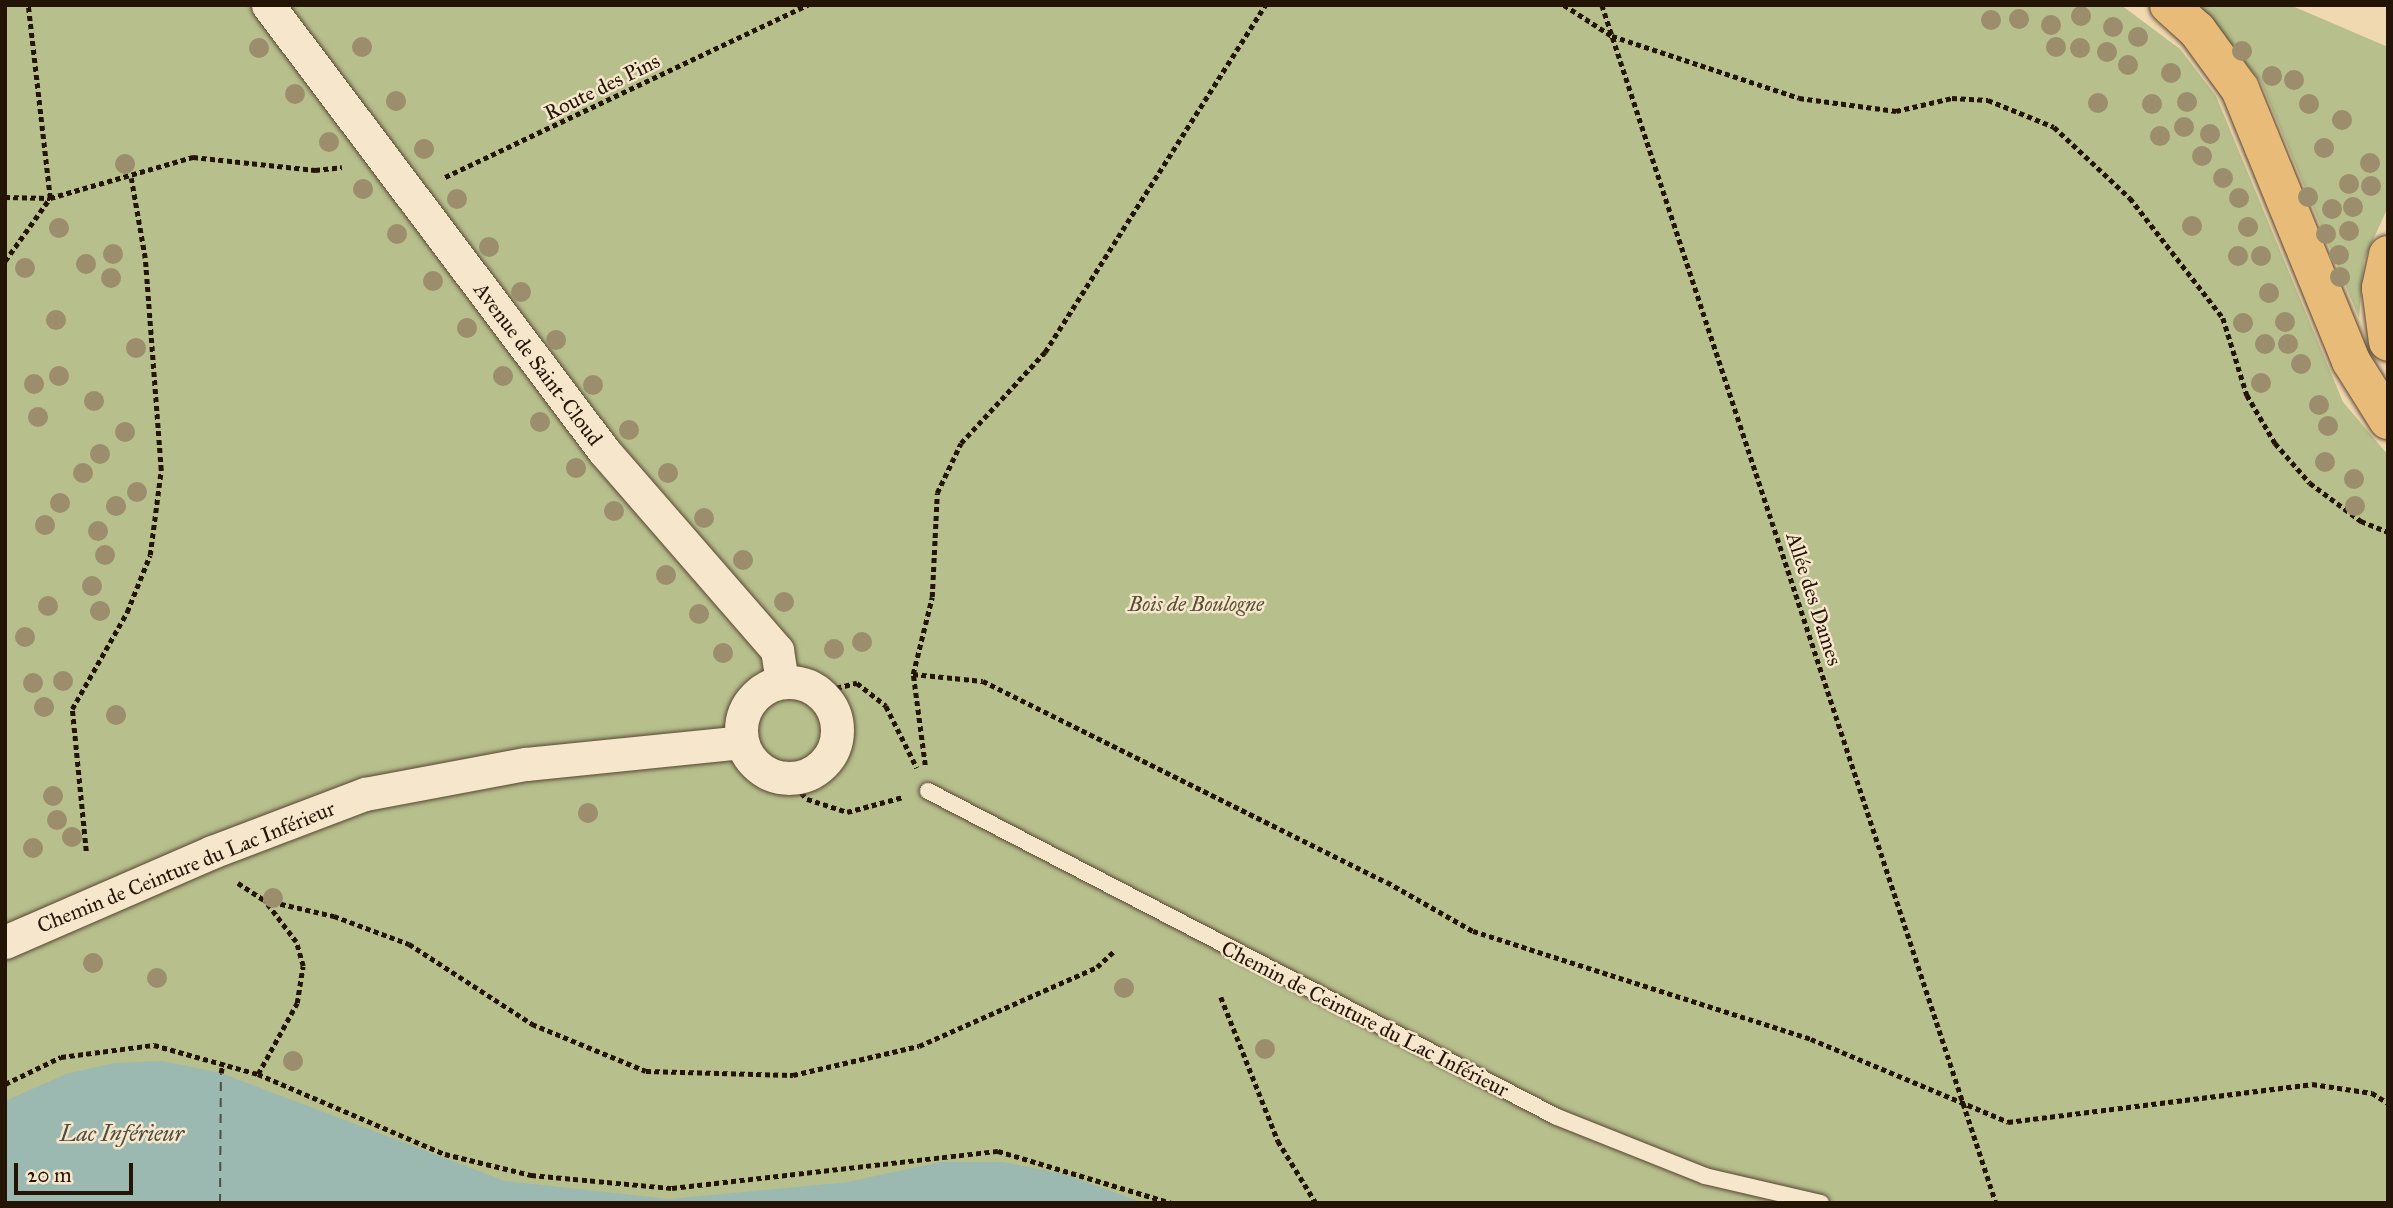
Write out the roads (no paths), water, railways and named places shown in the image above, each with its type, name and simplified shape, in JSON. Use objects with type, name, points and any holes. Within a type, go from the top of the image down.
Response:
[{"type":"highway","points":[[2169,5],[2197,30],[2240,89],[2351,361],[2388,419]]},
{"type":"highway","points":[[2388,255],[2381,288],[2388,342]]},
{"type":"street","name":"Avenue de Saint-Cloud","points":[[268,5],[604,451],[777,650],[782,682]]},
{"type":"street","name":"Avenue de Saint-Cloud","points":[[281,5],[296,39]]},
{"type":"street","points":[[782,682],[820,692],[833,709],[838,737],[815,772],[790,779],[760,770],[742,742],[747,707],[782,682]]},
{"type":"street","name":"Chemin de Ceinture du Lac Inférieur","points":[[5,942],[212,852],[365,794],[526,764],[742,742]]},
{"type":"lane","name":"Chemin de Ceinture du Lac Inférieur","points":[[928,790],[1558,1117],[1705,1176],[1821,1203]]},
{"type":"water","name":"Lac Inférieur","points":[[162,1061],[221,1073],[505,1181],[669,1199],[848,1182],[940,1162],[1003,1162],[1064,1174],[1144,1203],[5,1203],[5,1101],[66,1074],[114,1063]]},
{"type":"park label","name":"Bois de Boulogne","points":[[1196,604]]}]
